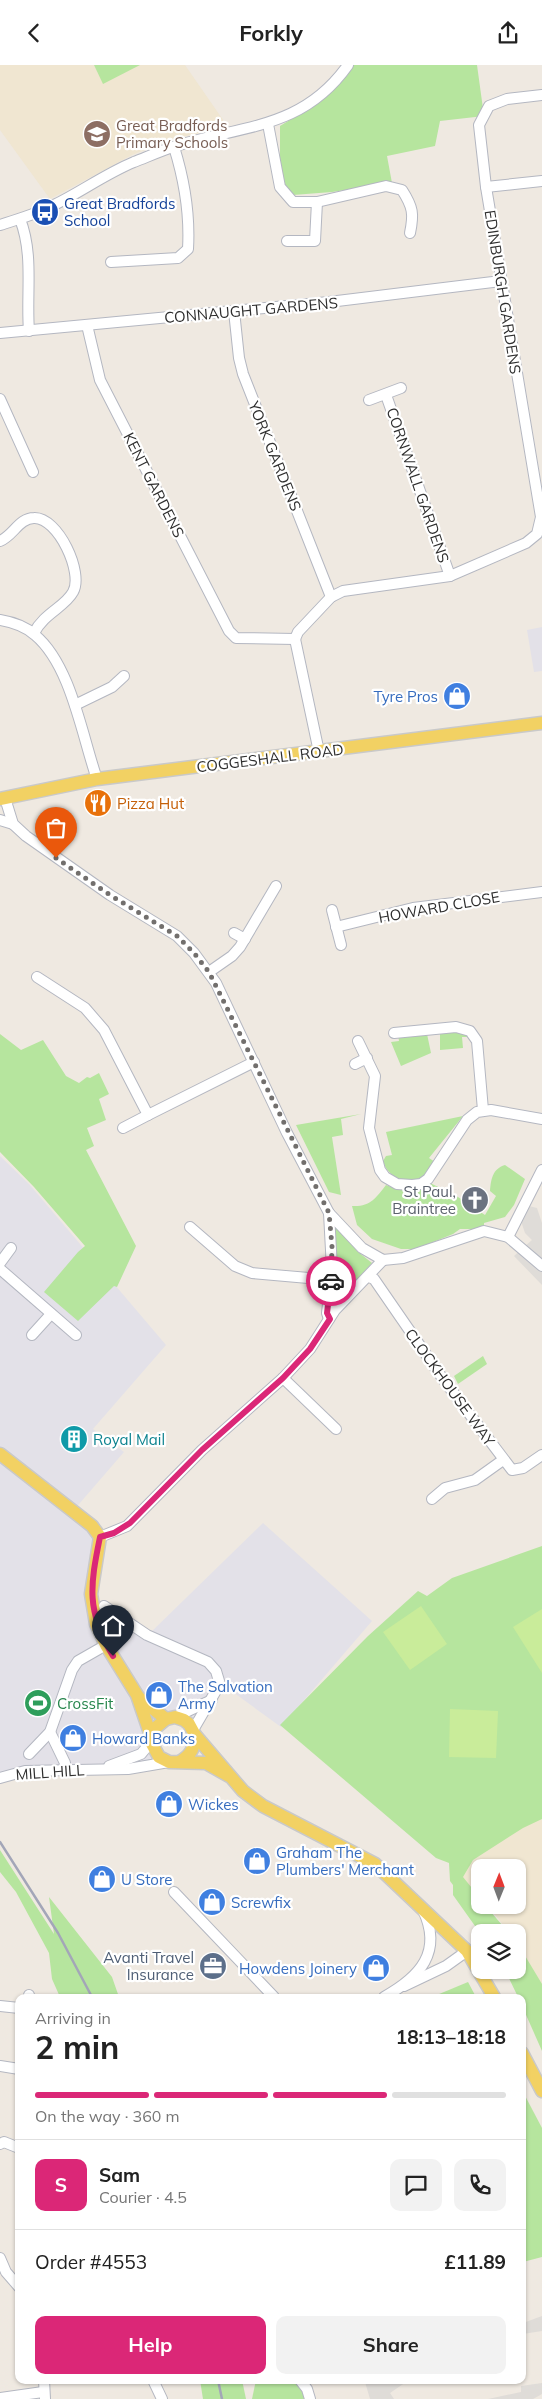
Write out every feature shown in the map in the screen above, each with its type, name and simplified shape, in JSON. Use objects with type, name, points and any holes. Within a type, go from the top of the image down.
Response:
[{"type":"main road","name":"COGGESHALL ROAD","points":[[3,798],[97,779],[542,723]]},
{"type":"main road","points":[[0,1454],[92,1526],[100,1537],[91,1594],[96,1624],[106,1645],[137,1695],[151,1739],[159,1757],[175,1761],[206,1763],[229,1776]]},
{"type":"main road","points":[[137,1695],[170,1718],[184,1720],[243,1791],[263,1805],[375,1864],[467,1951],[492,1994]]},
{"type":"main road","points":[[151,1739],[159,1723],[170,1718]]},
{"type":"main road","points":[[175,1761],[189,1755],[194,1748],[194,1733]]},
{"type":"main road","points":[[526,2061],[542,2091]]},
{"type":"street","points":[[0,225],[54,205],[105,175],[174,147],[268,124],[290,115],[320,97],[334,84],[348,65]]},
{"type":"street","name":"EDINBURGH GARDENS","points":[[450,576],[526,543],[537,534],[540,517],[486,187],[479,125],[489,105],[507,99],[542,95]]},
{"type":"street","points":[[268,124],[280,187],[293,202],[317,202],[386,186],[402,190],[410,202],[414,217],[410,233]]},
{"type":"street","points":[[111,262],[178,258],[188,249],[189,234],[181,170],[174,147]]},
{"type":"street","points":[[486,187],[542,181]]},
{"type":"street","points":[[287,241],[315,241],[317,202]]},
{"type":"street","points":[[20,219],[25,233],[30,265],[29,331]]},
{"type":"street","name":"CONNAUGHT GARDENS","points":[[0,333],[368,298],[501,281]]},
{"type":"street","name":"YORK GARDENS","points":[[234,311],[242,374],[331,597]]},
{"type":"street","name":"KENT GARDENS","points":[[87,325],[100,380],[229,631],[236,638],[295,639]]},
{"type":"street","name":"CORNWALL GARDENS","points":[[369,400],[401,389]]},
{"type":"street","name":"CORNWALL GARDENS","points":[[386,395],[450,576]]},
{"type":"street","points":[[0,399],[32,472]]},
{"type":"street","points":[[0,541],[21,522],[34,518],[44,520],[56,528],[76,572],[76,585],[72,594],[45,616],[34,633]]},
{"type":"street","points":[[319,752],[295,639],[298,632],[331,597],[343,591],[450,576]]},
{"type":"street","points":[[0,620],[34,633],[54,657],[75,705],[97,779]]},
{"type":"street","points":[[75,705],[112,687],[124,676]]},
{"type":"street","points":[[3,798],[13,824]]},
{"type":"street","points":[[0,820],[13,824],[46,851],[110,895],[177,936],[194,953],[209,972],[329,1213],[362,1248],[383,1261]]},
{"type":"street","points":[[209,972],[232,956],[245,939],[276,886]]},
{"type":"street","name":"HOWARD CLOSE","points":[[336,927],[413,908],[542,892]]},
{"type":"street","points":[[332,910],[341,945]]},
{"type":"street","points":[[234,933],[245,939]]},
{"type":"street","points":[[37,977],[95,1017],[104,1030],[148,1115]]},
{"type":"street","points":[[394,1033],[456,1027],[470,1031],[477,1041],[483,1110]]},
{"type":"street","points":[[358,1041],[367,1058],[375,1081],[368,1121],[371,1138],[380,1170],[391,1182],[404,1185],[421,1184],[432,1175],[471,1115],[483,1110],[542,1119]]},
{"type":"street","points":[[355,1064],[367,1058]]},
{"type":"street","points":[[123,1128],[254,1062]]},
{"type":"street","points":[[508,1237],[542,1171]]},
{"type":"street","points":[[329,1213],[332,1246],[331,1280],[327,1313],[330,1319]]},
{"type":"street","points":[[190,1227],[235,1266],[252,1273],[331,1280]]},
{"type":"street","points":[[100,1537],[127,1526],[202,1450],[283,1378],[310,1349],[335,1310],[383,1261],[403,1258],[484,1231],[508,1237],[542,1265]]},
{"type":"street","points":[[0,1263],[11,1248]]},
{"type":"street","points":[[0,1269],[76,1335]]},
{"type":"street","name":"CLOCKHOUSE WAY","points":[[369,1277],[374,1279],[443,1379],[512,1470],[523,1469],[542,1455]]},
{"type":"street","points":[[32,1335],[51,1314]]},
{"type":"street","points":[[283,1378],[336,1429]]},
{"type":"street","points":[[432,1499],[446,1488],[475,1479],[503,1460]]},
{"type":"street","points":[[104,1606],[148,1635],[208,1663],[216,1671],[219,1681],[212,1700],[194,1733]]},
{"type":"street","points":[[29,1754],[50,1732],[72,1670],[78,1661],[106,1645]]},
{"type":"street","points":[[170,1718],[212,1700]]},
{"type":"street","points":[[50,1732],[65,1763]]},
{"type":"street","name":"MILL HILL","points":[[101,1769],[131,1759],[141,1753],[151,1739]]},
{"type":"street","name":"MILL HILL","points":[[0,1778],[25,1771],[128,1769],[175,1761]]},
{"type":"street","points":[[174,1892],[271,1994]]},
{"type":"street","points":[[403,1987],[419,1969],[431,1948],[427,1919],[421,1906]]},
{"type":"street","points":[[390,1994],[446,1966],[467,1951]]},
{"type":"street","points":[[0,2006],[15,2008]]},
{"type":"street","points":[[0,2066],[15,2068]]},
{"type":"street","points":[[0,2144],[4,2142],[15,2146]]},
{"type":"street","points":[[0,2258],[6,2272],[15,2282]]},
{"type":"street","points":[[155,2384],[162,2399]]},
{"type":"street","points":[[303,2384],[310,2399]]},
{"type":"street","points":[[0,2397],[44,2396]]},
{"type":"shaded area","name":"Great Bradfords Primary Schools","points":[[0,65],[185,65],[228,127],[172,139],[132,155],[50,199],[0,130]]},
{"type":"shaded area","points":[[542,627],[542,671],[534,672],[527,630]]},
{"type":"shaded area","points":[[0,1156],[29,1184],[166,1345],[93,1429],[124,1452],[73,1511],[100,1537],[91,1594],[104,1606],[148,1635],[263,1523],[372,1621],[281,1727],[219,1682],[193,1730],[175,1717],[151,1736],[169,1762],[0,1778]]},
{"type":"shaded area","points":[[529,1206],[537,1208],[542,1223],[542,1285],[514,1256],[532,1240],[525,1233],[522,1224],[522,1216]]},
{"type":"shaded area","points":[[542,1804],[542,1992],[526,1957],[526,1924],[502,1924],[494,1914],[526,1914],[526,1859],[474,1859],[511,1819]]},
{"type":"shaded area","points":[[471,1863],[471,1893],[454,1881]]},
{"type":"shaded area","points":[[542,2316],[542,2331],[526,2334],[526,2322]]},
{"type":"shaded area","points":[[542,2383],[542,2394],[533,2399],[488,2399],[521,2392],[521,2386]]},
{"type":"shaded area","points":[[366,2384],[403,2384],[390,2393],[394,2399],[370,2399]]},
{"type":"green space","points":[[94,65],[140,65],[103,84]]},
{"type":"green space","points":[[350,65],[477,65],[484,116],[440,121],[435,146],[387,156],[392,183],[332,192],[293,195],[280,180],[280,126],[319,102]]},
{"type":"green space","points":[[460,1030],[470,1037],[462,1037],[463,1048],[440,1050],[440,1033]]},
{"type":"green space","points":[[0,1034],[21,1050],[43,1040],[66,1076],[79,1083],[87,1077],[90,1078],[99,1073],[109,1094],[99,1099],[106,1120],[87,1128],[94,1146],[86,1150],[136,1246],[117,1287],[114,1286],[78,1321],[44,1292],[85,1246],[34,1187],[0,1152]]},
{"type":"green space","points":[[427,1034],[431,1053],[401,1066],[391,1042],[399,1041],[398,1035]]},
{"type":"green space","points":[[361,1114],[341,1119],[343,1135],[332,1137],[341,1195],[329,1192],[296,1125]]},
{"type":"green space","points":[[463,1116],[429,1158],[435,1162],[422,1177],[410,1181],[404,1180],[393,1175],[385,1167],[383,1161],[386,1156],[392,1155],[386,1132]]},
{"type":"green space","points":[[505,1165],[525,1179],[514,1205],[505,1217],[484,1223],[484,1229],[460,1229],[453,1234],[416,1249],[401,1249],[372,1239],[357,1225],[352,1206],[364,1205],[372,1201],[386,1185],[409,1190],[420,1188],[430,1183],[455,1195],[485,1215],[496,1196],[490,1191],[493,1175],[497,1169]]},
{"type":"green space","points":[[335,1225],[337,1225],[357,1251],[372,1263],[340,1298],[333,1300]]},
{"type":"green space","points":[[483,1356],[487,1364],[458,1384],[454,1376]]},
{"type":"green space","points":[[542,1546],[542,1819],[523,1828],[475,1859],[471,1859],[471,1863],[463,1877],[471,1887],[471,1914],[493,1914],[501,1924],[474,1924],[453,1895],[449,1863],[436,1858],[280,1725],[368,1636],[418,1591],[427,1596],[452,1578]]},
{"type":"green space","points":[[421,1606],[447,1644],[410,1670],[383,1632]]},
{"type":"green space","points":[[542,1609],[542,1673],[513,1627]]},
{"type":"green space","points":[[450,1709],[498,1711],[496,1758],[449,1757]]},
{"type":"green space","points":[[0,1850],[54,1934],[49,1897],[112,1977],[118,1994],[59,1994],[52,1979],[49,1953],[16,1892],[0,1872]]},
{"type":"green space","points":[[526,1957],[542,1984],[542,2051],[526,2015],[526,1994],[517,1994],[509,1979],[526,1979]]},
{"type":"green space","points":[[468,1982],[474,1994],[439,1994]]},
{"type":"green space","points":[[526,2098],[542,2128],[542,2257],[526,2261]]},
{"type":"green space","points":[[201,2384],[243,2384],[246,2399],[203,2399]]},
{"type":"green space","points":[[255,2384],[302,2384],[309,2399],[252,2399]]},
{"type":"railway","points":[[0,1842],[58,1933],[90,1994]]},
{"type":"railway","points":[[219,2384],[222,2399]]},
{"type":"way so far","points":[[56,858],[110,895],[177,936],[209,972],[329,1213],[332,1246],[331,1281]]},
{"type":"place","name":"Great Bradfords Primary Schools","points":[[97,134]]},
{"type":"place","name":"Great Bradfords School","points":[[45,212]]},
{"type":"place","name":"Tyre Pros","points":[[457,696]]},
{"type":"place","name":"Pizza Hut","points":[[98,803]]},
{"type":"place","name":"St Paul, Braintree","points":[[475,1200]]},
{"type":"place","name":"Royal Mail","points":[[74,1439]]},
{"type":"place","name":"The Salvation Army","points":[[159,1695]]},
{"type":"place","name":"CrossFit","points":[[38,1703]]},
{"type":"place","name":"Howard Banks","points":[[73,1738]]},
{"type":"place","name":"Wickes","points":[[169,1804]]},
{"type":"place","name":"Graham The Plumbers' Merchant","points":[[257,1861]]},
{"type":"place","name":"U Store","points":[[102,1879]]},
{"type":"place","name":"Screwfix","points":[[212,1902]]},
{"type":"place","name":"Avanti Travel Insurance","points":[[213,1966]]},
{"type":"place","name":"Howdens Joinery","points":[[376,1968]]},
{"type":"route","points":[[113,1656],[96,1624],[91,1594],[100,1537],[114,1533],[127,1526],[136,1518],[202,1450],[283,1378],[310,1349],[330,1319],[327,1313],[331,1281]]}]
